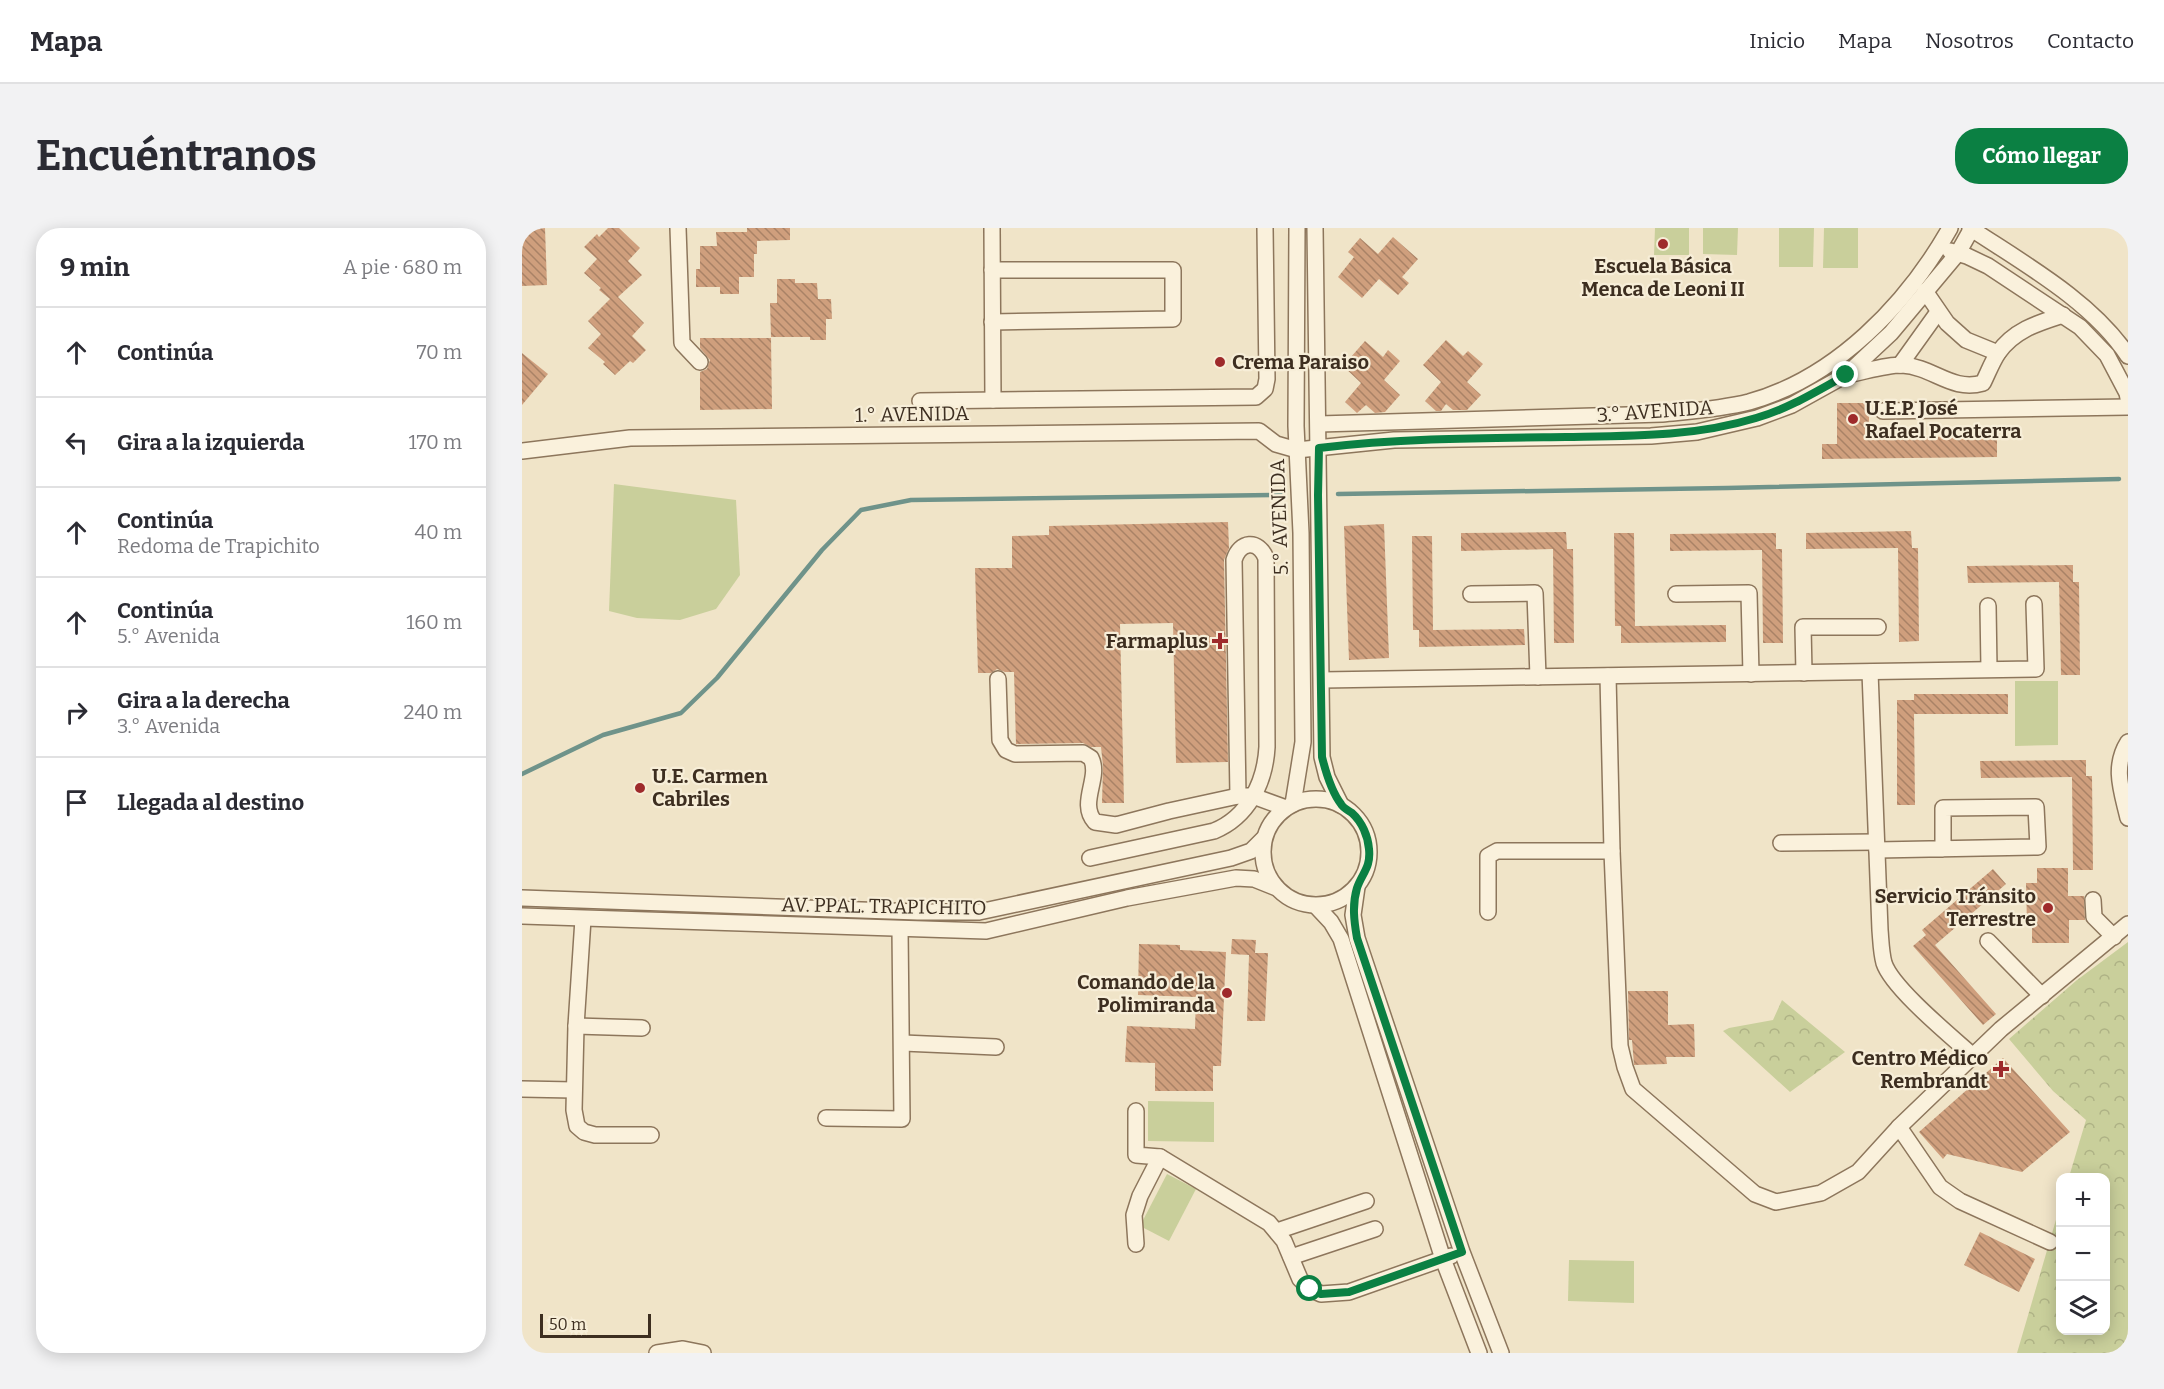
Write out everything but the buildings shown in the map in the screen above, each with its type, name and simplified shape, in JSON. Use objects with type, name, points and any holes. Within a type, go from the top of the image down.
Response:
[{"type":"street","points":[[678,228],[682,343],[700,362]]},
{"type":"street","points":[[992,228],[993,400]]},
{"type":"street","points":[[920,401],[1256,397],[1265,389],[1267,379],[1265,228]]},
{"type":"street","name":"5.° AVENIDA","points":[[1289,806],[1303,742],[1301,544],[1296,426],[1297,228]]},
{"type":"street","name":"5.° AVENIDA","points":[[1315,228],[1322,757],[1327,777],[1341,805]]},
{"type":"street","name":"3.° AVENIDA","points":[[1319,424],[1662,414],[1708,410],[1749,402],[1805,379],[1862,337],[1902,298],[1950,228]]},
{"type":"street","points":[[1971,228],[2031,268],[2096,317],[2128,356]]},
{"type":"street","name":"3.° AVENIDA","points":[[1297,450],[1394,440],[1651,436],[1697,432],[1757,418],[1792,405],[1846,375],[1891,333],[1958,253],[1971,228]]},
{"type":"street","points":[[1939,247],[1988,266],[2080,327],[2107,355],[2128,398]]},
{"type":"street","points":[[992,270],[1173,270],[1173,319],[992,322]]},
{"type":"street","points":[[1925,291],[1947,323],[1966,340],[1998,353]]},
{"type":"street","points":[[1900,365],[1938,312]]},
{"type":"street","points":[[1846,375],[1900,365],[1918,368],[1955,384],[1970,387],[1983,383],[1998,353],[2014,337],[2033,324],[2063,315]]},
{"type":"street","points":[[1883,411],[2128,407]]},
{"type":"street","name":"1.° AVENIDA","points":[[522,451],[630,438],[1258,431],[1276,444],[1297,450]]},
{"type":"street","points":[[1090,858],[1214,831],[1241,815],[1246,796],[1234,560],[1237,551],[1246,545],[1256,545],[1263,551],[1266,558],[1267,747],[1265,769],[1246,796]]},
{"type":"street","points":[[1471,594],[1535,593],[1538,677]]},
{"type":"street","points":[[1676,594],[1749,593],[1751,674]]},
{"type":"street","points":[[1322,680],[2036,669],[2034,604]]},
{"type":"street","points":[[1988,606],[1989,669]]},
{"type":"street","points":[[1804,673],[1803,627],[1878,627]]},
{"type":"street","points":[[1870,672],[1880,930],[1884,964],[1897,983],[1924,1012],[1973,1056]]},
{"type":"street","points":[[1608,676],[1620,1046],[1625,1067],[1633,1089],[1755,1194],[1776,1202],[1821,1193],[1858,1172],[1899,1127],[2001,1029],[2121,934],[2128,924]]},
{"type":"street","points":[[998,679],[1000,740],[1003,747],[1015,754],[1087,755],[1094,766],[1088,811],[1095,822],[1108,825],[1125,823],[1169,811],[1246,796],[1289,806]]},
{"type":"street","points":[[2128,742],[2118,774],[2120,791],[2128,818]]},
{"type":"street","points":[[1317,799],[1341,805],[1352,813],[1367,836],[1368,862],[1364,875],[1357,887],[1345,897],[1331,904],[1316,906],[1293,901],[1274,887],[1266,874],[1262,859],[1266,830],[1275,817],[1289,806],[1317,799]]},
{"type":"street","points":[[1781,843],[1942,849],[2038,847],[2036,807],[1942,808],[1942,849]]},
{"type":"street","name":"AV. PPAL. TRAPICHITO","points":[[522,898],[918,912],[979,912],[1231,858],[1251,851],[1263,839]]},
{"type":"street","points":[[1488,912],[1488,856],[1492,853],[1497,851],[1612,851]]},
{"type":"street","name":"AV. PPAL. TRAPICHITO","points":[[522,916],[986,931],[1127,898],[1236,878],[1254,879],[1274,887]]},
{"type":"street","points":[[1357,887],[1353,915],[1357,938],[1462,1252],[1501,1353]]},
{"type":"street","points":[[565,918],[566,900]]},
{"type":"street","points":[[2093,900],[2094,917],[2121,934]]},
{"type":"street","points":[[1316,906],[1331,922],[1341,939],[1443,1258],[1479,1353]]},
{"type":"street","points":[[918,912],[918,929]]},
{"type":"street","points":[[583,919],[574,1090],[577,1126],[584,1132],[595,1135],[651,1135]]},
{"type":"street","points":[[826,1118],[902,1119],[900,929]]},
{"type":"street","points":[[1988,941],[2042,996]]},
{"type":"street","points":[[576,1026],[642,1028]]},
{"type":"street","points":[[903,1043],[996,1047]]},
{"type":"street","points":[[522,1089],[574,1090]]},
{"type":"street","points":[[1136,1111],[1136,1155],[1160,1157],[1269,1222],[1277,1231],[1300,1279],[1310,1289],[1321,1294],[1349,1292],[1462,1252]]},
{"type":"street","points":[[1899,1127],[1940,1187],[1960,1200],[2050,1242]]},
{"type":"street","points":[[1136,1244],[1134,1215],[1140,1196],[1160,1157]]},
{"type":"street","points":[[1277,1231],[1366,1201]]},
{"type":"street","points":[[1291,1257],[1375,1229]]},
{"type":"street","points":[[657,1353],[683,1349],[703,1353]]},
{"type":"green space","points":[[1655,228],[1689,228],[1689,255],[1654,255]]},
{"type":"green space","points":[[1703,228],[1738,228],[1737,255],[1703,254]]},
{"type":"green space","points":[[1779,228],[1814,228],[1813,267],[1779,267]]},
{"type":"green space","points":[[1824,228],[1858,228],[1858,268],[1823,268]]},
{"type":"green space","points":[[614,484],[736,500],[740,575],[716,609],[680,620],[637,618],[609,611]]},
{"type":"green space","points":[[2015,681],[2058,681],[2058,745],[2015,746]]},
{"type":"green space","points":[[2128,942],[2128,1353],[2017,1353],[2056,1220],[2056,1335],[2110,1335],[2110,1173],[2070,1173],[2086,1120],[2053,1091],[2009,1039],[2077,980]]},
{"type":"green space","points":[[1782,1000],[1845,1052],[1790,1092],[1723,1031],[1773,1020]]},
{"type":"green space","points":[[1148,1101],[1214,1102],[1214,1142],[1148,1141]]},
{"type":"green space","points":[[1167,1174],[1196,1189],[1169,1241],[1140,1226]]},
{"type":"green space","points":[[1569,1260],[1634,1261],[1634,1303],[1568,1301]]},
{"type":"waterway","points":[[1338,494],[2119,479]]},
{"type":"waterway","points":[[522,774],[603,735],[681,713],[717,678],[822,550],[861,510],[911,500],[1281,495]]},
{"type":"place","name":"Escuela Básica Menca de Leoni II","points":[[1663,244]]},
{"type":"place","name":"Crema Paraiso","points":[[1220,362]]},
{"type":"place","name":"U.E.P. José Rafael Pocaterra","points":[[1853,419]]},
{"type":"place","name":"Farmaplus","points":[[1220,641]]},
{"type":"place","name":"U.E. Carmen Cabriles","points":[[640,788]]},
{"type":"place","name":"Servicio Tránsito Terrestre","points":[[2048,908]]},
{"type":"place","name":"Comando de la Polimiranda","points":[[1227,993]]},
{"type":"place","name":"Centro Médico Rembrandt","points":[[2001,1069]]},
{"type":"route","points":[[1310,1289],[1321,1294],[1349,1292],[1462,1252],[1357,938],[1353,915],[1357,887],[1368,862],[1367,836],[1352,813],[1341,805],[1327,777],[1322,757],[1319,448],[1394,440],[1651,436],[1697,432],[1757,418],[1792,405],[1846,375]]}]
